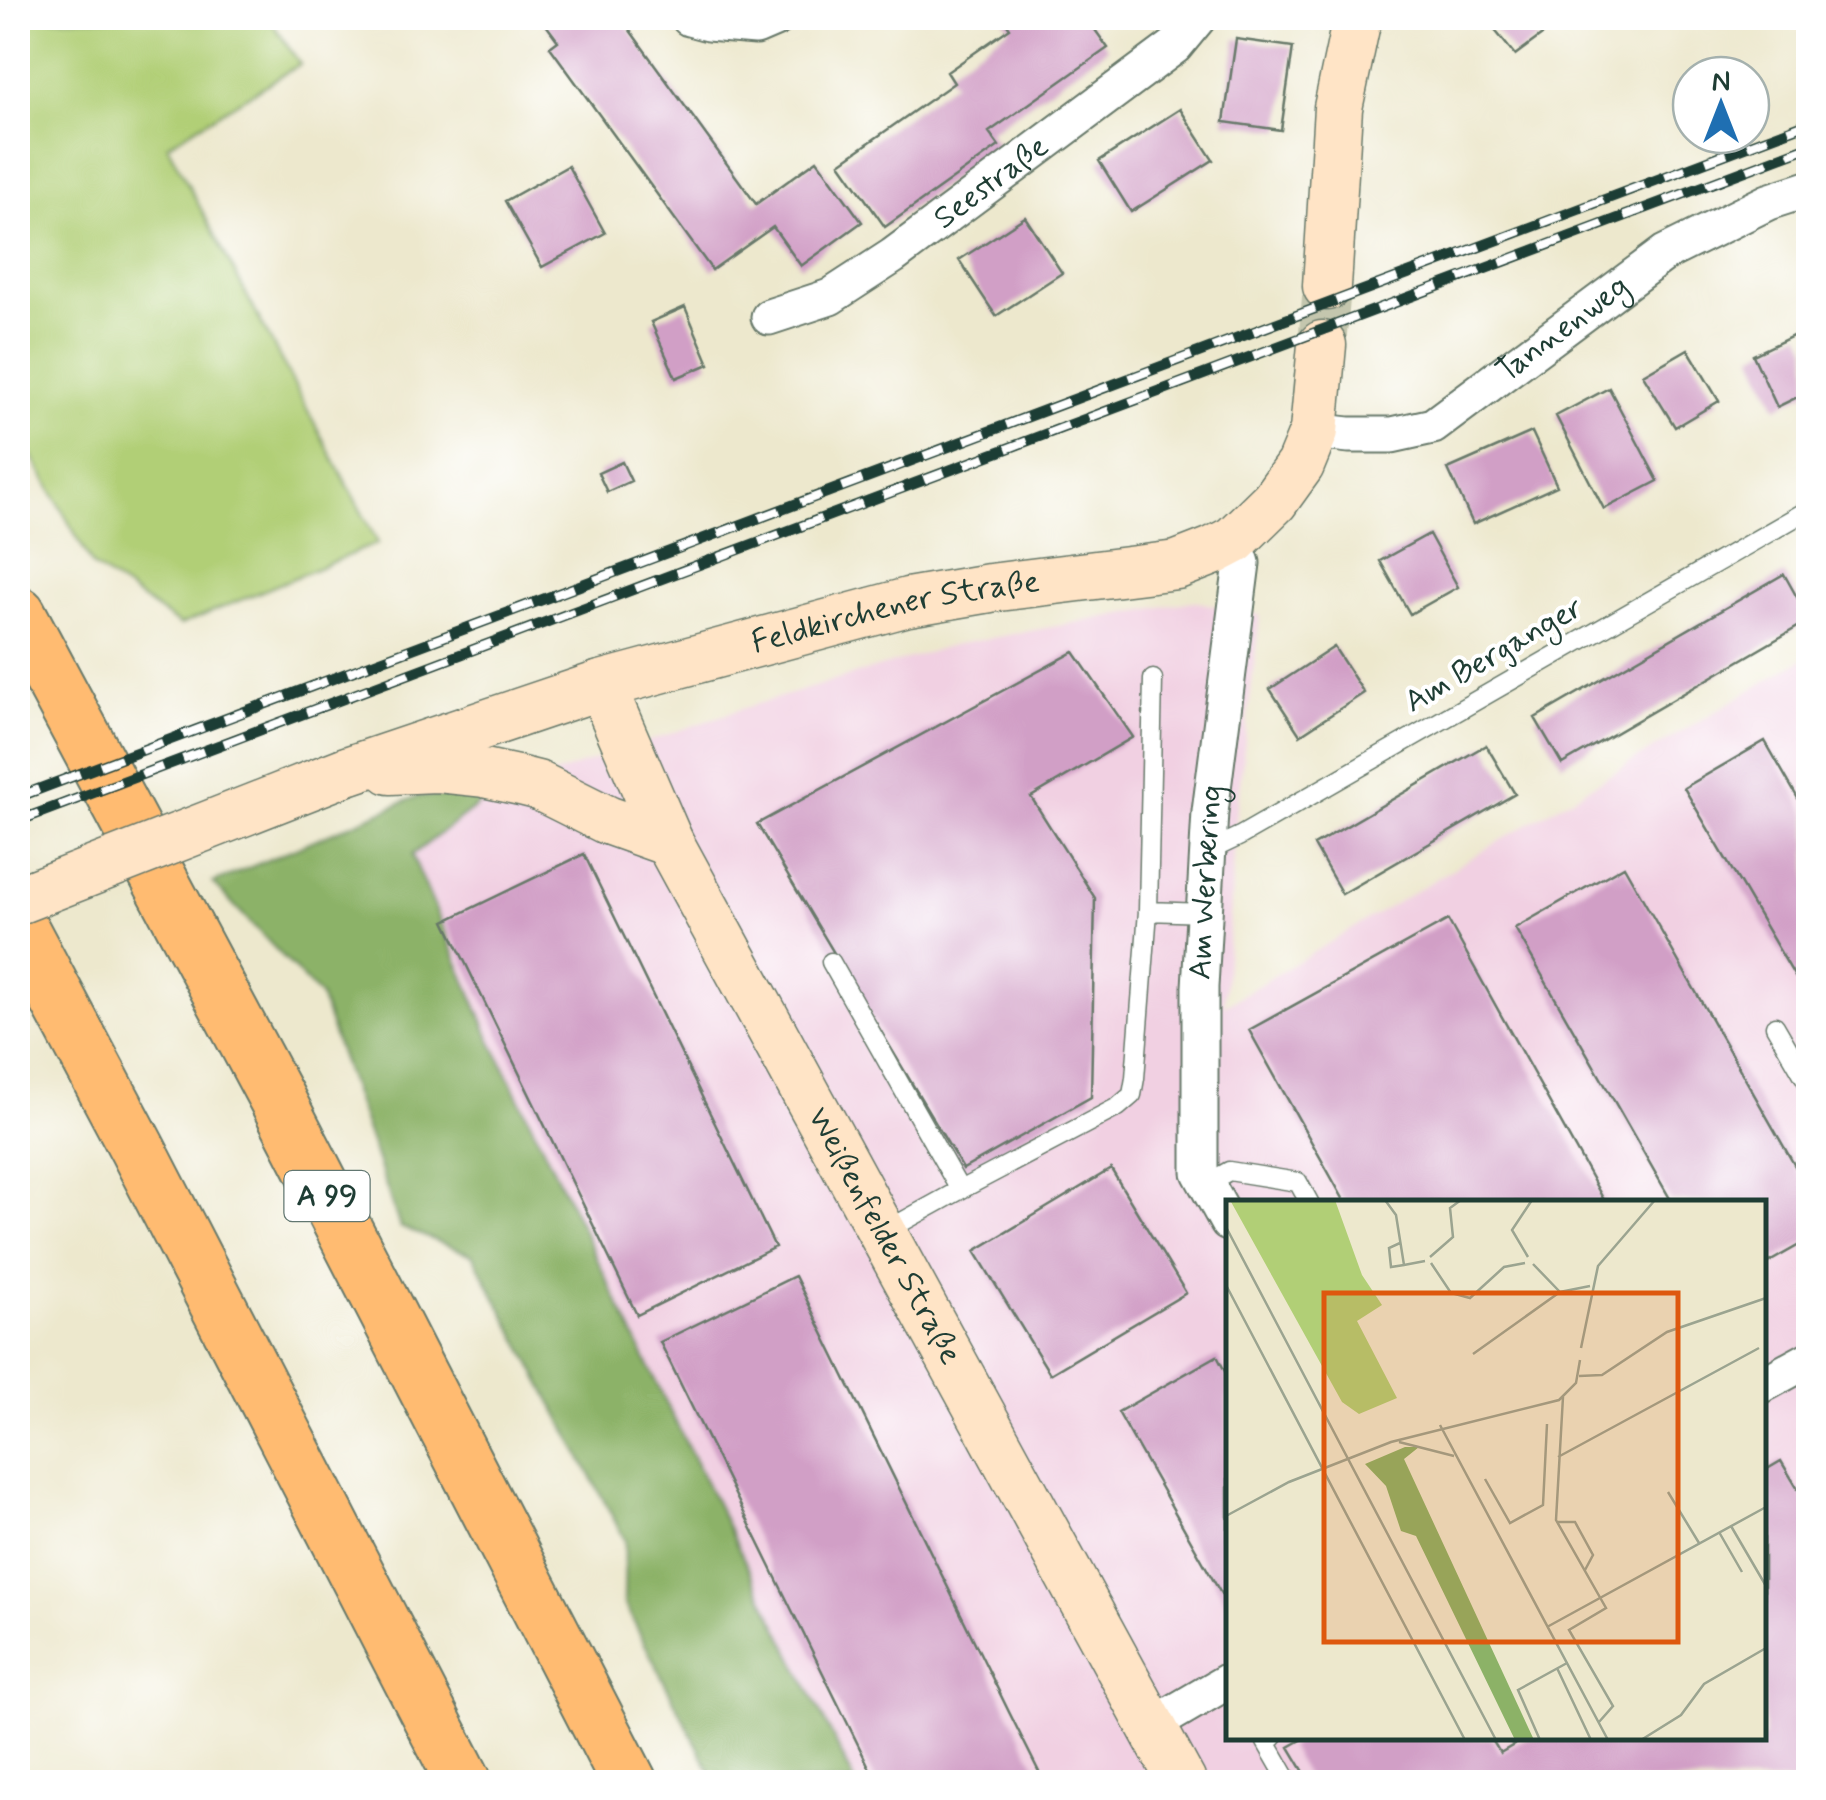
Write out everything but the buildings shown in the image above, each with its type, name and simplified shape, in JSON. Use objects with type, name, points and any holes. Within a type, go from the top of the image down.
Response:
[{"type":"highway","name":"A 99","points":[[18,614],[278,1100],[629,1782]]},
{"type":"highway","points":[[18,924],[464,1782]]},
{"type":"street","points":[[689,18],[756,27],[777,18]]},
{"type":"street","name":"Seestraße","points":[[769,317],[830,297],[893,256],[1175,46],[1198,18]]},
{"type":"street","points":[[1327,286],[1338,108],[1357,18]]},
{"type":"street","name":"Tannenweg","points":[[1314,431],[1392,435],[1433,426],[1666,253],[1768,202],[1808,188]]},
{"type":"street","name":"Feldkirchener Straße","points":[[18,900],[346,772],[601,684],[908,602],[1177,565],[1234,540],[1274,500],[1300,465],[1314,431],[1322,345]]},
{"type":"street","name":"Am Werbering","points":[[1226,1219],[1200,1172],[1200,987],[1210,812],[1242,563],[1234,540]]},
{"type":"street","name":"Weißenfelder Straße","points":[[601,684],[669,842],[1182,1782]]},
{"type":"street","name":"Feldkirchener Straße","points":[[346,772],[436,768],[521,781],[669,842]]},
{"type":"street","points":[[1766,1383],[1808,1360]]},
{"type":"street","points":[[1151,1726],[1226,1682]]},
{"type":"lane","name":"Am Berganger","points":[[1208,846],[1219,846],[1240,836],[1808,510]]},
{"type":"lane","points":[[882,1233],[1118,1107],[1132,1095],[1148,911],[1153,679]]},
{"type":"lane","points":[[1148,911],[1204,913]]},
{"type":"lane","points":[[831,962],[960,1190]]},
{"type":"lane","points":[[1775,1026],[1808,1082]]},
{"type":"lane","points":[[1206,1184],[1229,1171],[1298,1182],[1308,1200]]},
{"type":"lane","points":[[1270,1740],[1266,1742],[1289,1782]]},
{"type":"shaded area","points":[[1193,601],[1260,615],[1237,809],[1224,1006],[1808,656],[1808,1782],[855,1782],[491,1040],[411,854],[489,797],[744,708],[953,645]]},
{"type":"green space","points":[[18,18],[269,18],[300,64],[167,145],[378,543],[180,625],[93,566],[18,430]]},
{"type":"green space","points":[[418,796],[489,797],[412,855],[491,1040],[855,1782],[716,1782],[624,1603],[625,1540],[473,1255],[400,1227],[320,996],[213,883]]},
{"type":"tunnel","points":[[1322,345],[1327,286]]},
{"type":"railway","points":[[18,797],[1808,123]]},
{"type":"railway","points":[[18,821],[1808,147]]}]
